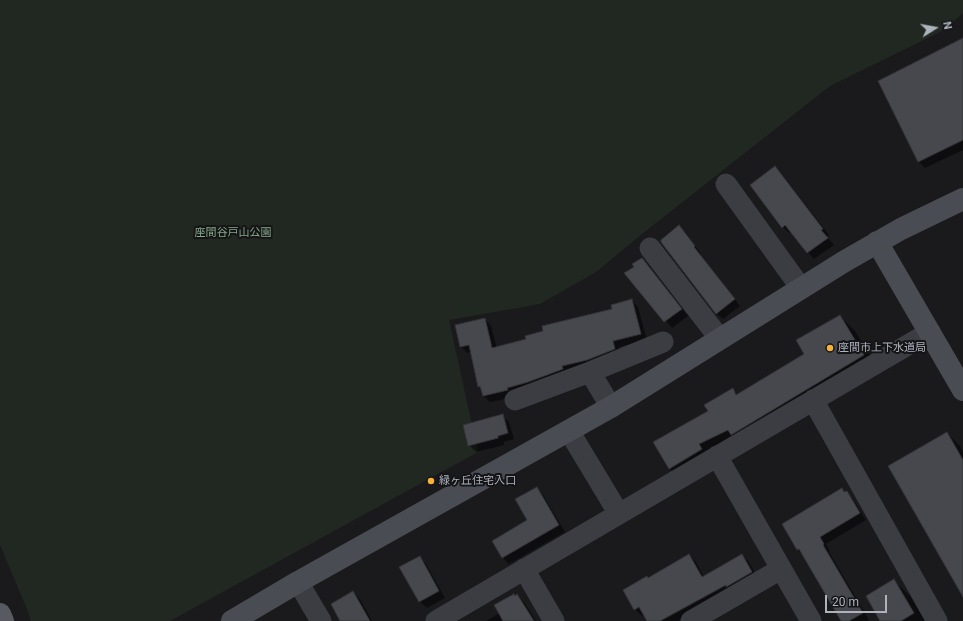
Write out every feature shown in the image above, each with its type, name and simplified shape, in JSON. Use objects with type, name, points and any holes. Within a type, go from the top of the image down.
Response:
[{"type":"main road","points":[[0,614],[3,621]]},
{"type":"street","points":[[726,184],[801,288]]},
{"type":"street","points":[[232,621],[298,582],[611,407],[844,260],[901,229],[963,199]]},
{"type":"street","points":[[877,242],[963,390]]},
{"type":"street","points":[[650,248],[720,339]]},
{"type":"street","points":[[436,621],[930,332]]},
{"type":"street","points":[[515,400],[590,372],[663,342]]},
{"type":"street","points":[[590,372],[611,407]]},
{"type":"street","points":[[813,400],[937,621]]},
{"type":"street","points":[[569,431],[619,514]]},
{"type":"street","points":[[717,456],[811,621]]},
{"type":"street","points":[[524,569],[554,621]]},
{"type":"street","points":[[691,621],[781,569]]},
{"type":"street","points":[[298,582],[321,621]]},
{"type":"green space","name":"座間谷戸山公園","points":[[0,0],[963,0],[963,13],[944,30],[830,86],[596,272],[540,304],[449,320],[478,452],[170,621],[31,621],[0,545]]},
{"type":"building","points":[[963,38],[963,140],[918,162],[878,81]]},
{"type":"building","points":[[775,166],[823,229],[821,230],[828,238],[807,253],[785,225],[782,228],[750,185]]},
{"type":"building","points":[[679,225],[695,246],[694,247],[735,299],[716,314],[661,242],[661,240]]},
{"type":"building","points":[[642,258],[682,309],[664,322],[624,273],[634,267],[632,264]]},
{"type":"building","points":[[632,299],[641,334],[613,341],[615,349],[587,360],[562,366],[563,369],[507,388],[508,390],[483,396],[480,386],[478,387],[469,345],[460,347],[455,325],[485,318],[492,348],[526,339],[525,336],[543,331],[542,326],[612,309],[611,305]]},
{"type":"building","points":[[840,315],[864,355],[731,435],[728,430],[699,444],[702,449],[669,469],[653,442],[708,411],[704,405],[733,388],[736,395],[804,354],[796,340]]},
{"type":"building","points":[[503,414],[508,433],[498,436],[498,438],[468,446],[463,425]]},
{"type":"building","points":[[947,432],[963,460],[963,597],[888,466]]},
{"type":"building","points":[[537,487],[559,525],[502,558],[492,541],[527,520],[515,499]]},
{"type":"building","points":[[842,488],[844,492],[847,491],[860,513],[820,537],[824,544],[823,545],[863,613],[849,621],[841,621],[799,549],[797,550],[782,524]]},
{"type":"building","points":[[689,554],[702,577],[742,554],[752,572],[660,621],[647,621],[639,607],[634,610],[623,590],[647,576],[648,578]]},
{"type":"building","points":[[420,556],[439,591],[419,602],[399,567]]},
{"type":"building","points":[[894,579],[914,613],[901,621],[880,621],[866,596]]},
{"type":"building","points":[[353,591],[370,621],[340,621],[331,604]]},
{"type":"building","points":[[514,594],[515,596],[517,594],[534,621],[503,621],[494,605]]},
{"type":"place","name":"座間市上下水道局","points":[[830,348]]},
{"type":"place","name":"緑ヶ丘住宅入口","points":[[431,481]]}]
